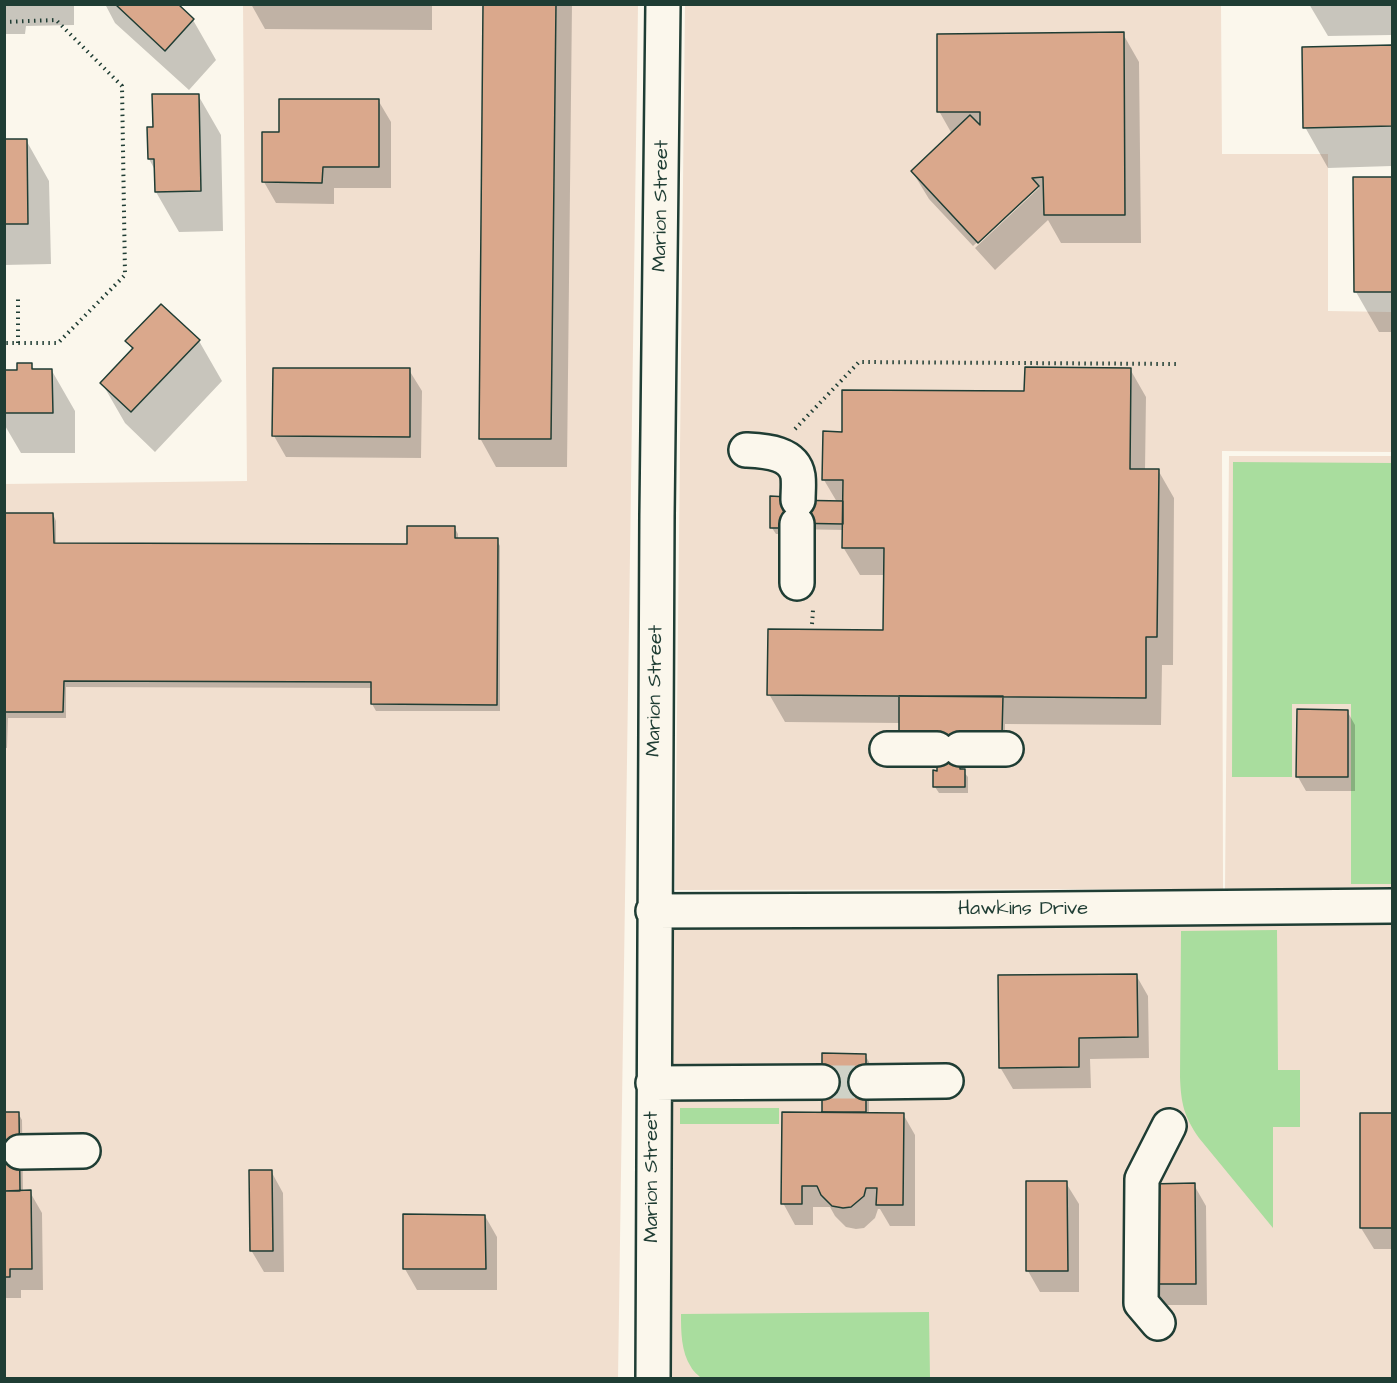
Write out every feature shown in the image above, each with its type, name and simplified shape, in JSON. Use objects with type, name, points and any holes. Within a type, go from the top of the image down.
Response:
[{"type":"street","name":"Marion Street","points":[[653,1378],[653,911],[663,4]]},
{"type":"street","points":[[746,450],[770,452],[788,459],[798,474],[797,512],[805,592]]},
{"type":"street","points":[[887,749],[1006,749]]},
{"type":"street","name":"Hawkins Drive","points":[[653,911],[1392,906]]},
{"type":"street","points":[[866,1082],[946,1081]]},
{"type":"street","points":[[653,1083],[822,1082]]},
{"type":"street","points":[[1158,1323],[1141,1303],[1142,1179],[1169,1126]]},
{"type":"street","points":[[20,1152],[83,1151]]},
{"type":"path","points":[[4,22],[56,20],[122,86],[125,274],[58,343],[4,343]]},
{"type":"path","points":[[18,299],[18,343]]},
{"type":"path","points":[[794,431],[858,362],[1176,363]]},
{"type":"path","points":[[805,592],[813,624]]},
{"type":"shaded area","points":[[243,5],[638,5],[618,1378],[5,1378],[4,484],[247,481]]},
{"type":"shaded area","points":[[685,5],[1221,5],[1222,154],[1328,154],[1328,311],[1392,312],[1392,452],[1222,451],[1223,889],[675,890]]},
{"type":"shaded area","points":[[1229,456],[1392,456],[1392,887],[1225,889]]},
{"type":"shaded area","points":[[1392,924],[1392,1378],[670,1378],[668,928]]},
{"type":"green space","points":[[1233,462],[1392,463],[1392,884],[1351,884],[1351,704],[1292,704],[1292,777],[1232,777]]},
{"type":"green space","points":[[1277,930],[1278,1070],[1300,1070],[1300,1127],[1273,1127],[1273,1228],[1199,1138],[1184,1109],[1180,1077],[1181,931]]},
{"type":"green space","points":[[680,1108],[779,1108],[779,1124],[680,1124]]},
{"type":"green space","points":[[929,1312],[930,1378],[701,1378],[688,1361],[682,1341],[681,1314]]},
{"type":"building","points":[[115,4],[178,4],[194,19],[165,51]]},
{"type":"building","points":[[483,4],[556,4],[551,439],[479,439]]},
{"type":"building","points":[[1124,32],[1125,215],[1044,215],[1043,177],[1032,178],[1039,186],[978,243],[911,171],[970,115],[980,125],[980,112],[937,112],[937,34]]},
{"type":"building","points":[[1392,45],[1392,126],[1303,128],[1302,47]]},
{"type":"building","points":[[152,94],[199,94],[201,191],[155,192],[154,159],[148,159],[147,127],[153,127]]},
{"type":"building","points":[[279,99],[379,99],[379,167],[323,167],[322,183],[262,182],[262,132],[279,132]]},
{"type":"building","points":[[4,139],[27,139],[28,224],[4,224]]},
{"type":"building","points":[[1353,177],[1392,177],[1392,292],[1354,292]]},
{"type":"building","points":[[161,304],[200,340],[131,412],[100,383],[133,348],[125,341]]},
{"type":"building","points":[[17,363],[32,363],[32,369],[52,369],[53,413],[4,413],[4,370],[17,370]]},
{"type":"building","points":[[1025,367],[1131,368],[1130,469],[1159,469],[1157,637],[1146,637],[1146,698],[767,695],[768,629],[883,630],[884,548],[842,548],[843,480],[822,480],[823,431],[842,432],[842,390],[1024,391]]},
{"type":"building","points":[[273,368],[410,368],[410,437],[272,436]]},
{"type":"building","points":[[770,496],[788,497],[788,500],[843,501],[843,524],[788,523],[788,528],[770,528]]},
{"type":"building","points":[[4,513],[53,513],[54,543],[407,544],[407,526],[455,526],[455,538],[498,538],[497,705],[371,704],[371,682],[64,681],[63,712],[5,712],[4,736]]},
{"type":"building","points":[[899,696],[1003,696],[1002,734],[960,734],[960,769],[965,769],[965,787],[933,787],[933,770],[937,771],[937,733],[899,733]]},
{"type":"building","points":[[1297,709],[1348,710],[1348,777],[1296,777]]},
{"type":"building","points":[[1137,974],[1138,1037],[1079,1038],[1079,1067],[999,1068],[998,975]]},
{"type":"building","points":[[822,1053],[866,1054],[866,1112],[822,1112]]},
{"type":"building","points":[[4,1112],[19,1112],[20,1191],[4,1191]]},
{"type":"building","points":[[782,1112],[904,1113],[903,1205],[876,1205],[877,1188],[866,1188],[864,1196],[851,1207],[832,1206],[821,1195],[817,1186],[802,1186],[802,1204],[781,1204]]},
{"type":"building","points":[[1360,1113],[1392,1113],[1392,1228],[1360,1228]]},
{"type":"building","points":[[249,1170],[272,1170],[273,1251],[250,1251]]},
{"type":"building","points":[[1026,1181],[1067,1181],[1068,1271],[1026,1271]]},
{"type":"building","points":[[1195,1183],[1196,1284],[1151,1284],[1150,1184]]},
{"type":"building","points":[[31,1190],[32,1269],[10,1269],[10,1277],[4,1277],[4,1191]]},
{"type":"building","points":[[403,1214],[485,1215],[486,1269],[403,1269]]},
{"type":"tunnel","points":[[822,1082],[866,1082]]}]
